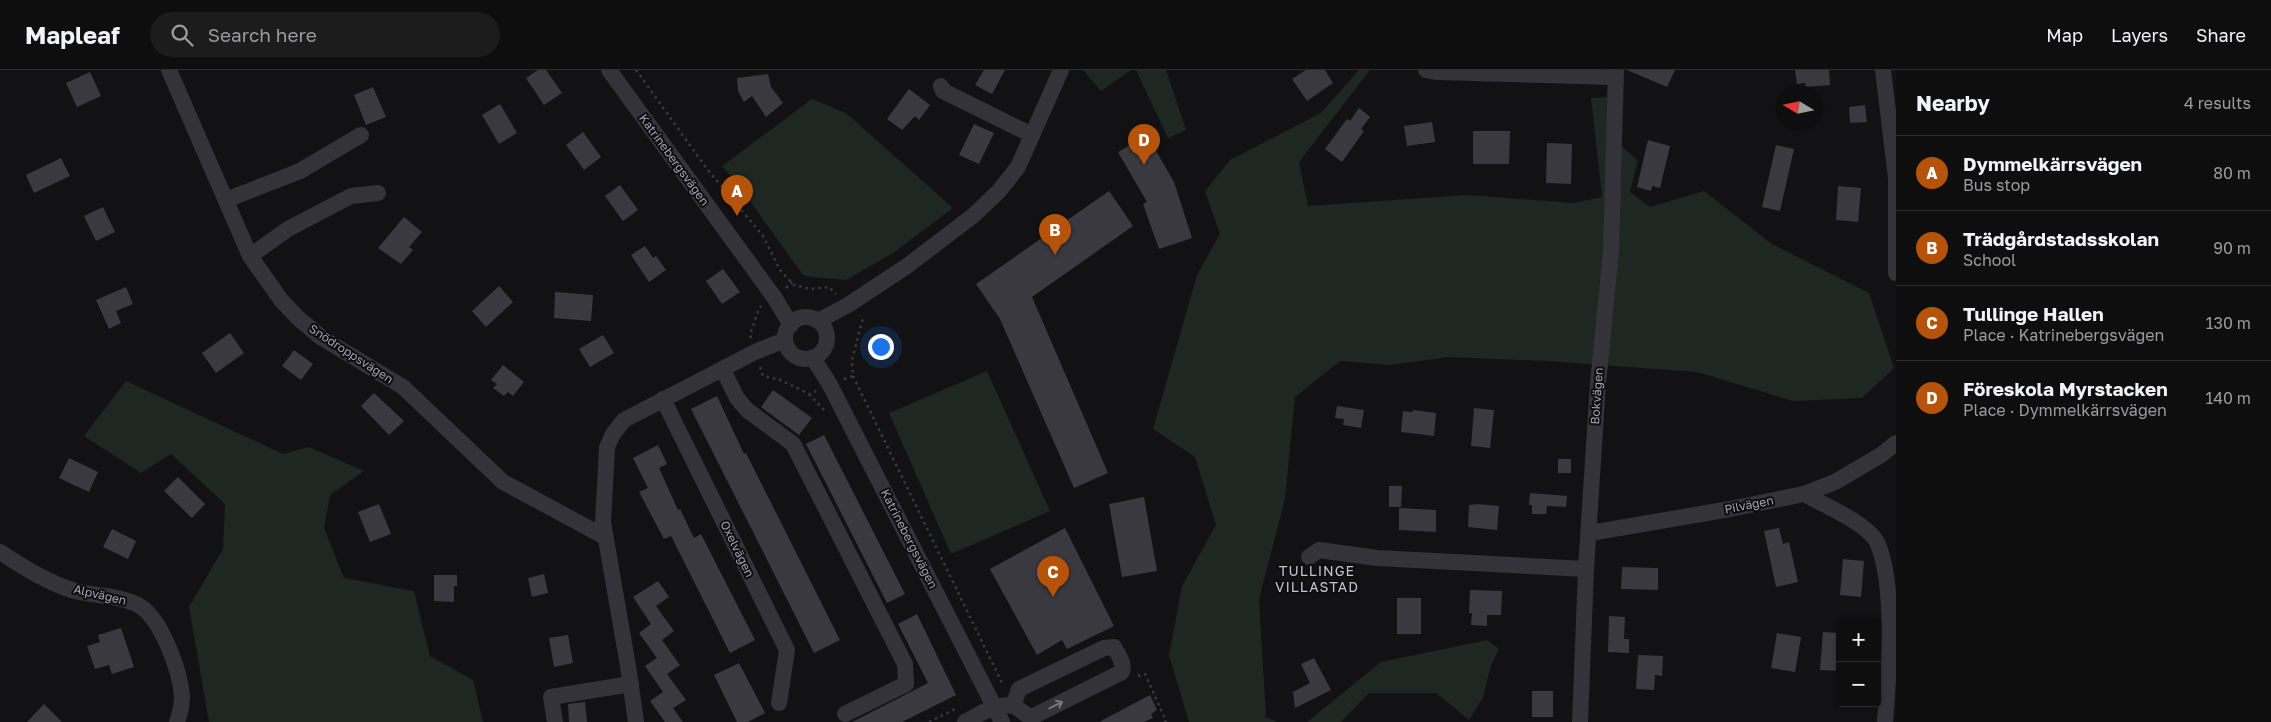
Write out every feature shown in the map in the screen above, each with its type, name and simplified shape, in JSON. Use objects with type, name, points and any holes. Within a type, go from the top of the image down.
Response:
[{"type":"street","name":"Snödroppsvägen","points":[[169,70],[250,256],[275,292],[298,318],[322,338],[403,387],[504,482],[604,530]]},
{"type":"street","name":"Katrinebergsvägen","points":[[609,70],[774,297],[788,332]]},
{"type":"street","points":[[636,722],[604,530],[607,448],[613,434],[624,420],[724,370],[788,332],[803,318],[818,321],[848,305],[907,266],[974,215],[999,191],[1018,167],[1061,70]]},
{"type":"street","points":[[1426,70],[1438,72],[1616,73]]},
{"type":"street","points":[[1883,70],[1896,178],[1896,273]]},
{"type":"street","name":"Bokvägen","points":[[1580,722],[1586,569],[1590,533],[1598,383],[1611,251],[1616,73]]},
{"type":"street","points":[[941,86],[943,91],[1032,135]]},
{"type":"street","points":[[226,200],[300,171],[361,135]]},
{"type":"street","points":[[250,256],[288,229],[351,196],[378,193]]},
{"type":"street","points":[[788,332],[788,349],[797,357],[813,358],[823,350],[826,340],[825,330],[818,321]]},
{"type":"street","name":"Katrinebergsvägen","points":[[813,358],[830,385],[1002,722]]},
{"type":"street","points":[[724,370],[737,398],[747,410],[793,444],[905,664],[906,684],[845,714]]},
{"type":"street","name":"Oxelvägen","points":[[663,400],[787,650],[779,703]]},
{"type":"street","name":"Pilvägen","points":[[1590,533],[1804,494],[1835,482],[1881,455],[1896,443]]},
{"type":"street","points":[[1804,494],[1861,526],[1876,540],[1887,566],[1894,614],[1885,722]]},
{"type":"street","points":[[1309,557],[1319,550],[1377,558],[1586,569]]},
{"type":"street","name":"Alpvägen","points":[[0,552],[52,582],[74,590],[127,600],[140,606],[148,613],[167,646],[180,680],[182,696],[177,722]]},
{"type":"street","points":[[960,716],[994,707],[1013,706],[1026,715],[1034,716],[1122,672],[1122,662],[1114,647],[1104,648],[1019,690],[1013,706]]},
{"type":"street","points":[[555,722],[551,697],[631,684]]},
{"type":"path","points":[[853,376],[1013,706]]},
{"type":"path","points":[[1122,672],[1128,679],[1144,674],[1166,721],[1164,722]]},
{"type":"path","points":[[929,722],[960,716]]},
{"type":"shaded area","points":[[1083,70],[1131,70],[1101,91]]},
{"type":"shaded area","points":[[1136,70],[1166,70],[1186,130],[1168,138]]},
{"type":"shaded area","points":[[1359,70],[1370,70],[1299,162],[1308,206],[1467,195],[1574,203],[1602,197],[1591,98],[1611,97],[1612,137],[1638,161],[1630,192],[1650,207],[1704,191],[1772,244],[1869,293],[1894,368],[1862,398],[1793,401],[1697,372],[1547,361],[1449,357],[1390,365],[1340,361],[1295,397],[1285,499],[1259,599],[1266,717],[1278,722],[1189,722],[1169,655],[1182,586],[1216,525],[1195,457],[1153,429],[1197,275],[1220,234],[1205,191],[1230,160],[1321,113]]},
{"type":"shaded area","points":[[812,99],[846,113],[953,208],[893,253],[846,280],[803,275],[739,186],[722,166]]},
{"type":"shaded area","points":[[987,371],[1050,511],[951,554],[889,413]]},
{"type":"shaded area","points":[[126,381],[283,454],[309,447],[364,471],[330,495],[324,528],[344,578],[414,591],[430,656],[473,680],[483,722],[209,722],[189,607],[223,549],[225,504],[171,454],[141,473],[84,436]]},
{"type":"shaded area","points":[[1487,640],[1499,649],[1491,665],[1483,697],[1469,720],[1436,693],[1369,693],[1341,722],[1307,722],[1381,662]]},
{"type":"building","points":[[538,70],[546,70],[562,93],[544,105],[526,78]]},
{"type":"building","points":[[984,70],[1005,70],[992,94],[975,85]]},
{"type":"building","points":[[1306,70],[1325,70],[1333,83],[1307,101],[1292,79]]},
{"type":"building","points":[[1627,70],[1675,70],[1667,87]]},
{"type":"building","points":[[1795,70],[1829,70],[1830,85],[1797,84]]},
{"type":"building","points":[[90,72],[101,96],[77,107],[66,83]]},
{"type":"building","points":[[768,74],[771,87],[783,103],[766,117],[752,96],[744,102],[738,91],[737,78]]},
{"type":"building","points":[[373,87],[386,117],[366,125],[354,95]]},
{"type":"building","points":[[909,89],[930,105],[919,120],[915,116],[902,130],[887,119]]},
{"type":"building","points":[[500,104],[517,133],[499,144],[482,115]]},
{"type":"building","points":[[1865,105],[1867,122],[1850,123],[1849,107]]},
{"type":"building","points":[[1359,108],[1370,117],[1361,129],[1364,131],[1342,162],[1325,149],[1347,119],[1350,121]]},
{"type":"building","points":[[1432,122],[1435,142],[1407,146],[1404,126]]},
{"type":"building","points":[[974,124],[994,133],[979,164],[959,155]]},
{"type":"building","points":[[1473,131],[1510,131],[1509,164],[1473,164]]},
{"type":"building","points":[[583,132],[601,157],[584,170],[566,145]]},
{"type":"building","points":[[1147,135],[1174,182],[1192,238],[1159,249],[1143,204],[1147,202],[1118,152]]},
{"type":"building","points":[[1648,140],[1670,146],[1660,188],[1652,186],[1651,191],[1637,187]]},
{"type":"building","points":[[1547,143],[1572,144],[1571,184],[1546,183]]},
{"type":"building","points":[[1776,145],[1794,149],[1780,211],[1762,207]]},
{"type":"building","points":[[61,158],[70,176],[34,193],[26,175]]},
{"type":"building","points":[[620,185],[638,210],[623,221],[605,196]]},
{"type":"building","points":[[1838,186],[1861,188],[1858,222],[1836,220]]},
{"type":"building","points":[[1109,191],[1133,226],[1032,297],[1108,473],[1074,488],[1000,319],[976,284]]},
{"type":"building","points":[[103,207],[115,232],[96,241],[84,216]]},
{"type":"building","points":[[404,217],[422,232],[409,247],[413,250],[401,264],[378,248]]},
{"type":"building","points":[[645,246],[653,258],[656,256],[666,270],[649,282],[631,255]]},
{"type":"building","points":[[723,269],[740,292],[722,304],[706,281]]},
{"type":"building","points":[[499,286],[513,302],[486,327],[472,311]]},
{"type":"building","points":[[126,287],[133,304],[116,311],[121,323],[109,329],[96,300]]},
{"type":"building","points":[[555,292],[593,295],[591,321],[554,318]]},
{"type":"building","points":[[230,333],[244,353],[216,373],[202,353]]},
{"type":"building","points":[[603,335],[614,353],[590,367],[579,349]]},
{"type":"building","points":[[294,350],[313,364],[301,380],[282,366]]},
{"type":"building","points":[[503,365],[524,382],[513,396],[508,392],[504,396],[493,388],[497,384],[491,380]]},
{"type":"building","points":[[773,390],[812,418],[799,435],[761,407]]},
{"type":"building","points":[[374,393],[404,421],[389,435],[361,406]]},
{"type":"building","points":[[717,396],[744,454],[746,453],[840,640],[814,653],[691,409]]},
{"type":"building","points":[[1337,406],[1364,410],[1361,428],[1343,425],[1344,419],[1335,418]]},
{"type":"building","points":[[1474,408],[1494,410],[1490,448],[1471,446]]},
{"type":"building","points":[[1413,410],[1436,413],[1434,436],[1401,432],[1403,411],[1412,412]]},
{"type":"building","points":[[824,435],[905,594],[887,603],[806,444]]},
{"type":"building","points":[[658,445],[667,464],[659,468],[678,510],[680,509],[694,538],[701,534],[755,640],[730,653],[671,536],[664,539],[639,492],[648,488],[633,458]]},
{"type":"building","points":[[69,458],[98,472],[89,492],[59,478]]},
{"type":"building","points":[[1558,459],[1571,459],[1571,473],[1558,473]]},
{"type":"building","points":[[178,477],[205,504],[192,518],[164,491]]},
{"type":"building","points":[[1389,486],[1402,486],[1401,507],[1389,507]]},
{"type":"building","points":[[1530,493],[1567,496],[1566,507],[1547,506],[1546,514],[1532,514],[1532,505],[1529,505]]},
{"type":"building","points":[[1144,497],[1157,571],[1122,577],[1109,504]]},
{"type":"building","points":[[379,504],[391,534],[370,542],[358,512]]},
{"type":"building","points":[[1469,505],[1499,506],[1497,530],[1468,527]]},
{"type":"building","points":[[1399,508],[1436,510],[1436,532],[1399,530]]},
{"type":"building","points":[[1065,528],[1114,626],[1067,649],[1062,640],[1037,655],[990,569]]},
{"type":"building","points":[[1779,528],[1783,544],[1789,542],[1798,582],[1776,587],[1764,531]]},
{"type":"building","points":[[112,529],[136,541],[128,559],[103,547]]},
{"type":"building","points":[[1843,559],[1864,561],[1861,597],[1840,595]]},
{"type":"building","points":[[1622,567],[1658,568],[1658,590],[1621,589]]},
{"type":"building","points":[[544,574],[548,593],[532,597],[528,578]]},
{"type":"building","points":[[434,575],[457,575],[457,586],[454,586],[454,602],[434,601]]},
{"type":"building","points":[[658,581],[669,597],[656,606],[674,631],[662,640],[680,665],[667,674],[686,700],[673,708],[683,722],[665,722],[650,701],[663,692],[645,666],[657,658],[639,633],[651,624],[633,597]]},
{"type":"building","points":[[1470,590],[1502,591],[1501,615],[1487,615],[1487,626],[1471,625],[1472,613],[1469,613]]},
{"type":"building","points":[[1397,598],[1421,598],[1421,634],[1397,634]]},
{"type":"building","points":[[917,614],[956,695],[902,722],[852,722],[928,683],[898,624]]},
{"type":"building","points":[[1609,616],[1625,617],[1624,639],[1629,639],[1629,653],[1608,652]]},
{"type":"building","points":[[121,628],[134,667],[112,674],[109,665],[95,669],[87,646],[100,642],[98,635]]},
{"type":"building","points":[[1823,632],[1836,633],[1836,671],[1820,670]]},
{"type":"building","points":[[1777,633],[1801,637],[1795,672],[1771,668]]},
{"type":"building","points":[[568,635],[573,663],[554,667],[549,638]]},
{"type":"building","points":[[1638,655],[1663,656],[1662,676],[1655,675],[1654,690],[1636,689]]},
{"type":"building","points":[[1314,658],[1331,690],[1295,708],[1293,692],[1310,683],[1301,664]]},
{"type":"building","points":[[739,663],[765,713],[748,722],[737,722],[714,675]]},
{"type":"building","points":[[1532,691],[1553,691],[1553,717],[1532,717]]},
{"type":"building","points":[[1150,695],[1157,710],[1151,714],[1153,718],[1144,722],[1099,722]]},
{"type":"building","points":[[585,702],[587,722],[569,722],[568,704]]},
{"type":"building","points":[[44,704],[62,722],[27,722]]},
{"type":"place","name":"Föreskola Myrstacken","points":[[1144,165]]},
{"type":"place","name":"Dymmelkärrsvägen","points":[[737,216]]},
{"type":"place","name":"Trädgårdstadsskolan","points":[[1055,255]]},
{"type":"place","name":"Tullinge Hallen","points":[[1053,597]]},
{"type":"district","name":"TULLINGE VILLASTAD","points":[[1317,580]]}]
